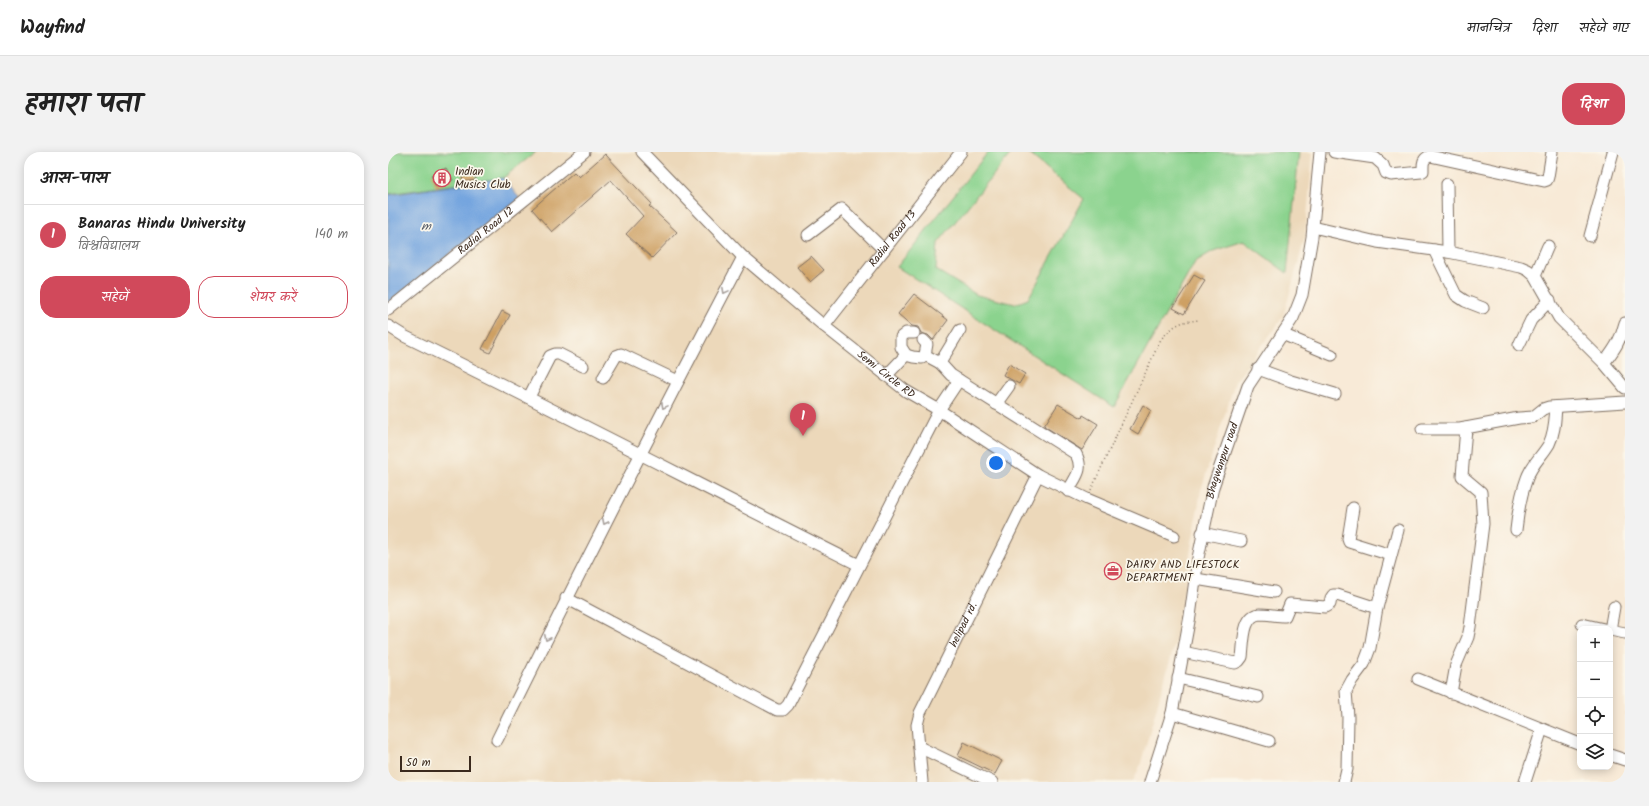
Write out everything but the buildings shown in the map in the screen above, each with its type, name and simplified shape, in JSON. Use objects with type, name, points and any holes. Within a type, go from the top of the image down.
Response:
[{"type":"street","name":"Radial Road 12","points":[[388,310],[584,152]]},
{"type":"street","name":"Semi Circle RD","points":[[642,152],[743,257],[824,326],[906,391],[939,410],[1038,475],[1068,491],[1174,536]]},
{"type":"street","name":"Radial Road 13","points":[[824,326],[962,152]]},
{"type":"street","name":"Bhagwanpur road","points":[[1150,782],[1172,713],[1196,578],[1202,533],[1213,487],[1248,386],[1282,334],[1298,307],[1302,295],[1313,227],[1320,152]]},
{"type":"street","points":[[1334,152],[1375,158],[1383,165],[1386,173],[1391,175],[1421,172],[1423,171],[1425,158],[1430,156],[1544,181],[1547,180],[1548,177],[1552,152]]},
{"type":"street","points":[[1590,236],[1613,152]]},
{"type":"street","points":[[1447,184],[1448,252]]},
{"type":"street","points":[[808,235],[842,209],[884,250]]},
{"type":"street","points":[[1313,227],[1377,242],[1448,252],[1521,267],[1528,270],[1535,276],[1559,318],[1604,363],[1625,388]]},
{"type":"street","points":[[1535,276],[1548,246]]},
{"type":"street","points":[[1434,250],[1456,295],[1465,301],[1483,308]]},
{"type":"street","points":[[497,740],[566,598],[743,257]]},
{"type":"street","points":[[1519,345],[1530,320],[1550,300]]},
{"type":"street","points":[[388,326],[404,336],[529,397],[639,455],[859,565]]},
{"type":"street","points":[[1604,363],[1617,347],[1624,329]]},
{"type":"street","points":[[940,363],[960,330]]},
{"type":"street","points":[[914,333],[906,333],[901,337],[901,347],[906,355],[922,358],[925,355],[927,344],[924,340]]},
{"type":"street","points":[[1282,334],[1332,355]]},
{"type":"street","points":[[529,397],[550,356],[559,354],[582,366]]},
{"type":"street","points":[[603,378],[616,356],[621,354],[678,381]]},
{"type":"street","points":[[886,376],[906,355]]},
{"type":"street","points":[[925,355],[940,363],[945,370],[959,380],[1076,454],[1080,470],[1068,491]]},
{"type":"street","points":[[1258,369],[1291,381],[1335,394]]},
{"type":"street","points":[[566,598],[777,710],[783,710],[788,705],[939,410],[959,380]]},
{"type":"street","points":[[996,404],[1009,386]]},
{"type":"street","points":[[1422,429],[1447,430],[1466,428],[1519,418],[1533,417],[1543,409],[1625,402]]},
{"type":"street","points":[[1516,530],[1520,504],[1527,477],[1533,464],[1548,445],[1551,438],[1556,407]]},
{"type":"street","points":[[1451,693],[1456,665],[1468,637],[1470,627],[1483,524],[1481,492],[1462,476],[1466,428]]},
{"type":"street","name":"helipad rd.","points":[[922,782],[917,725],[920,712],[1038,475]]},
{"type":"street","points":[[1353,508],[1348,539],[1349,542],[1391,555]]},
{"type":"street","points":[[1344,782],[1347,762],[1348,717],[1346,692],[1348,685],[1361,669],[1367,658],[1377,608],[1398,530]]},
{"type":"street","points":[[1202,533],[1240,541]]},
{"type":"street","points":[[1196,578],[1274,592]]},
{"type":"street","points":[[1183,652],[1235,663],[1242,657],[1246,624],[1249,618],[1254,615],[1261,614],[1285,616],[1290,604],[1325,607],[1330,604],[1333,595],[1337,595],[1377,608]]},
{"type":"street","points":[[1611,626],[1614,607]]},
{"type":"street","points":[[1582,624],[1591,626]]},
{"type":"street","points":[[1613,631],[1625,633]]},
{"type":"street","points":[[1178,678],[1258,696]]},
{"type":"street","points":[[1418,679],[1577,743]]},
{"type":"street","points":[[1172,713],[1268,741]]},
{"type":"street","points":[[1525,782],[1542,729]]},
{"type":"street","points":[[919,747],[992,782]]},
{"type":"street","points":[[1613,756],[1625,760]]},
{"type":"path","points":[[1087,499],[1161,339],[1172,328],[1181,322],[1200,320]]},
{"type":"shaded area","points":[[388,152],[1313,152],[1305,238],[1283,317],[1235,382],[1201,490],[1175,643],[1140,766],[1133,782],[388,782]]},
{"type":"green space","points":[[388,152],[536,152],[503,178],[388,194]]},
{"type":"green space","points":[[988,152],[1012,152],[938,243],[936,270],[977,295],[1015,304],[1028,299],[1084,199],[1027,152],[1299,152],[1287,273],[1244,241],[1213,251],[1195,262],[1114,407],[897,267]]},
{"type":"water","name":"m","points":[[503,178],[520,199],[388,303],[388,195]]},
{"type":"place","name":"Indian Musics Club","points":[[442,178]]},
{"type":"place","name":"Banaras Hindu University","points":[[803,436]]},
{"type":"place","name":"DAIRY AND LIFESTOCK DEPARTMENT","points":[[1113,571]]}]
